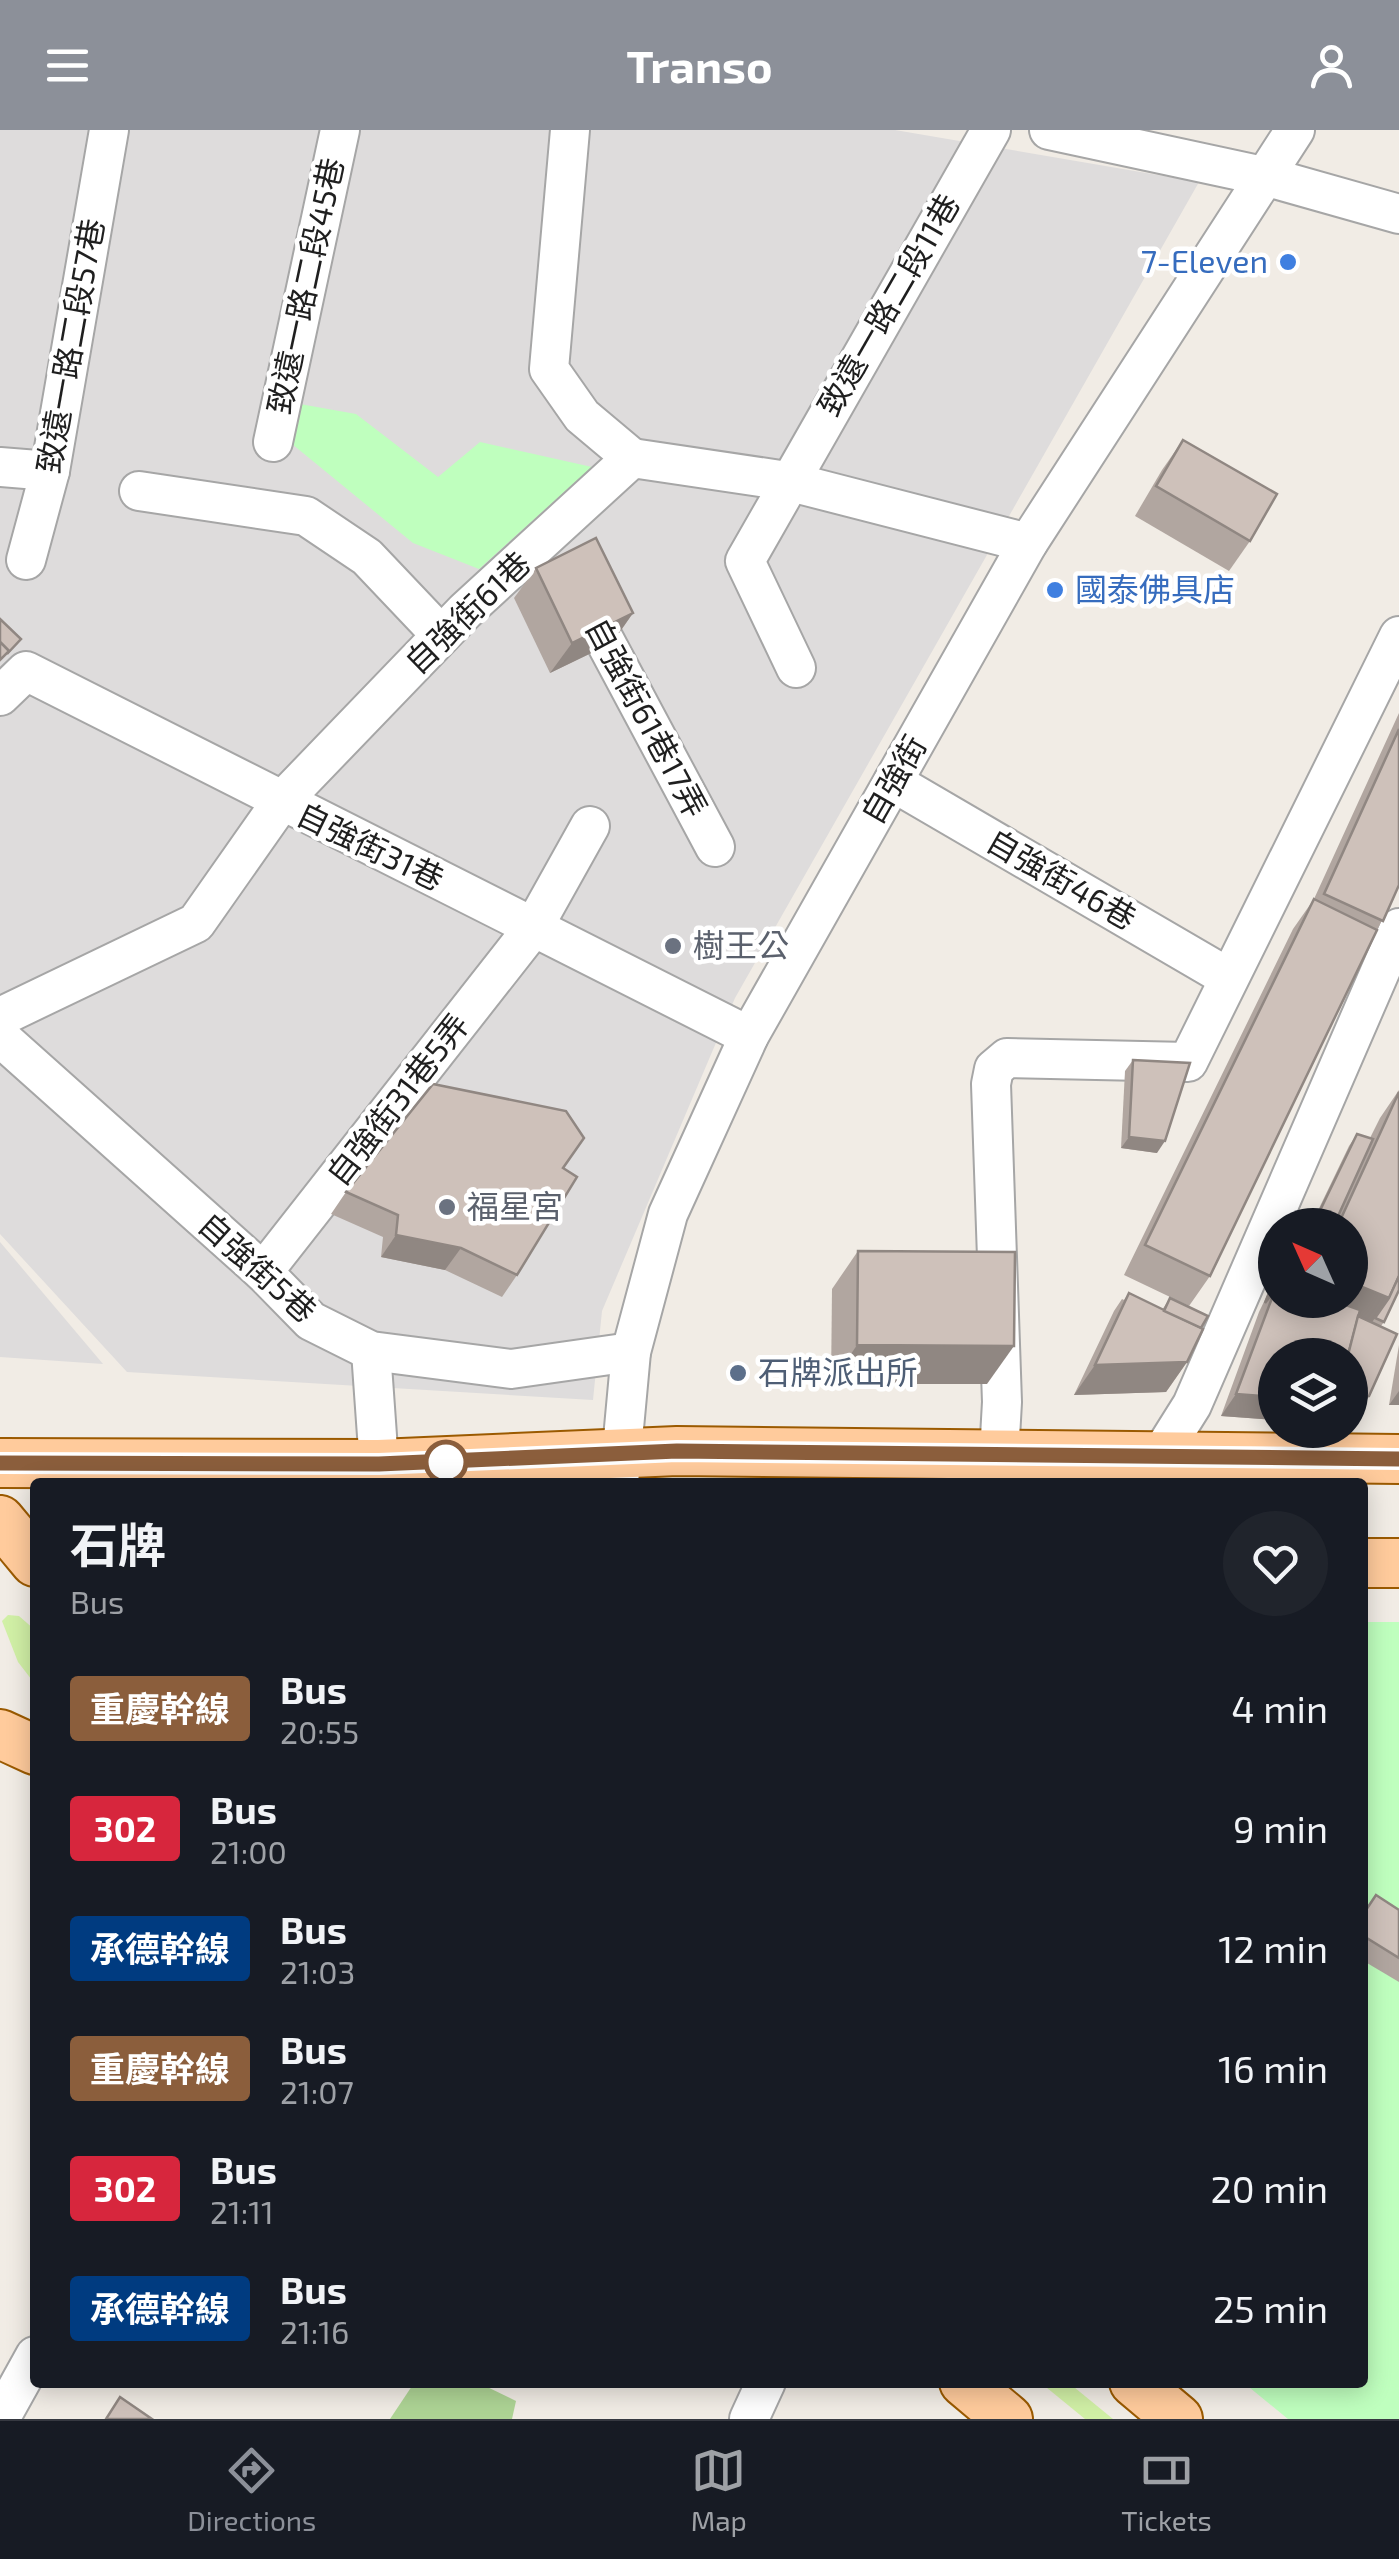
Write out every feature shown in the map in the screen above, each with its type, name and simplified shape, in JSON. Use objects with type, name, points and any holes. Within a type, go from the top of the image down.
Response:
[{"type":"main road","points":[[0,1463],[620,1468],[677,1451],[999,1455],[1159,1470],[1399,1459]]},
{"type":"main road","points":[[1368,1564],[1399,1563]]},
{"type":"main road","points":[[0,1734],[30,1748]]},
{"type":"main road","points":[[971,2388],[1008,2419]]},
{"type":"main road","points":[[1141,2388],[1178,2419]]},
{"type":"street","name":"致遠一路二段57巷","points":[[26,560],[50,472],[110,130]]},
{"type":"street","name":"致遠一路二段45巷","points":[[273,442],[340,130]]},
{"type":"street","points":[[570,130],[550,369],[582,416],[632,458],[787,481],[1028,543]]},
{"type":"street","name":"致遠一路二段11巷","points":[[796,668],[745,561],[787,481],[992,130]]},
{"type":"street","points":[[1049,130],[1268,177],[1399,214]]},
{"type":"street","name":"自強街","points":[[620,1468],[631,1352],[668,1214],[749,1036],[1028,543],[1296,130]]},
{"type":"street","name":"自強街61巷","points":[[0,1017],[196,923],[281,802],[442,635],[632,458]]},
{"type":"street","points":[[0,467],[50,472]]},
{"type":"street","points":[[139,491],[306,516],[367,556],[442,635]]},
{"type":"street","name":"自強街61巷17弄","points":[[549,536],[715,847]]},
{"type":"street","points":[[999,1455],[1002,1402],[991,1084],[994,1069],[1007,1058],[1188,1062],[1399,636]]},
{"type":"street","name":"自強街31巷","points":[[0,696],[26,671],[749,1036]]},
{"type":"street","name":"自強街46巷","points":[[893,782],[1229,978]]},
{"type":"street","name":"自強街31巷5弄","points":[[263,1272],[533,928],[590,826]]},
{"type":"street","points":[[1159,1470],[1192,1405],[1399,928]]},
{"type":"street","name":"自強街5巷","points":[[0,1037],[263,1272],[311,1321],[372,1350],[511,1368],[631,1352]]},
{"type":"street","points":[[372,1350],[379,1464]]},
{"type":"street","points":[[0,2419],[30,2365]]},
{"type":"street","points":[[749,2419],[763,2388]]},
{"type":"shaded area","points":[[0,130],[895,130],[1199,182],[735,998],[602,1311],[593,1400],[127,1372],[0,1234]]},
{"type":"shaded area","points":[[0,1242],[103,1364],[0,1357]]},
{"type":"green space","points":[[300,404],[356,414],[438,477],[480,442],[592,467],[479,569],[413,543],[292,444]]},
{"type":"green space","points":[[8,1615],[19,1616],[30,1626],[30,1678],[18,1662],[2,1621]]},
{"type":"green space","points":[[1368,1622],[1399,1622],[1399,2419],[1288,2419],[1250,2388],[1368,2388]]},
{"type":"green space","points":[[411,2388],[489,2388],[516,2401],[512,2419],[390,2419]]},
{"type":"green space","points":[[1047,2388],[1075,2388],[1113,2419],[1085,2419]]},
{"type":"building","points":[[1183,440],[1277,494],[1250,541],[1156,486]]},
{"type":"building","points":[[596,538],[633,613],[572,643],[536,568]]},
{"type":"building","points":[[0,619],[21,639],[7,654],[9,651],[0,642]]},
{"type":"building","points":[[0,642],[9,651],[0,660]]},
{"type":"building","points":[[1399,729],[1399,885],[1383,921],[1324,894]]},
{"type":"building","points":[[1314,899],[1377,930],[1210,1276],[1145,1245]]},
{"type":"building","points":[[1133,1060],[1190,1063],[1165,1141],[1129,1137]]},
{"type":"building","name":"福星宮","points":[[433,1084],[566,1111],[584,1138],[563,1168],[577,1177],[517,1275],[461,1248],[396,1235],[398,1215],[346,1192]]},
{"type":"building","points":[[1399,1092],[1399,1276],[1389,1298],[1368,1289],[1368,1208],[1346,1208]]},
{"type":"building","points":[[1357,1134],[1373,1139],[1342,1208],[1321,1208]]},
{"type":"building","points":[[858,1251],[1015,1252],[1014,1346],[857,1345]]},
{"type":"building","points":[[1399,1276],[1399,1290],[1384,1322],[1375,1318]]},
{"type":"building","points":[[1129,1293],[1203,1329],[1187,1362],[1095,1365]]},
{"type":"building","points":[[1170,1298],[1208,1316],[1201,1328],[1164,1311]]},
{"type":"building","points":[[1264,1318],[1358,1318],[1353,1338],[1258,1338],[1258,1396],[1236,1394]]},
{"type":"building","points":[[1357,1318],[1397,1334],[1369,1396],[1368,1338],[1352,1338]]},
{"type":"building","points":[[1376,1895],[1399,1910],[1399,1958],[1368,1939],[1368,1907]]},
{"type":"building","points":[[120,2397],[152,2419],[106,2419]]},
{"type":"bus line","name":"重慶幹線","points":[[0,1463],[379,1464],[677,1451],[1399,1459]]},
{"type":"place","name":"7-Eleven","points":[[1288,262]]},
{"type":"place","name":"國泰佛具店","points":[[1055,590]]},
{"type":"place","name":"樹王公","points":[[673,946]]},
{"type":"place","name":"福星宮","points":[[447,1207]]},
{"type":"place","name":"石牌派出所","points":[[738,1373]]}]
